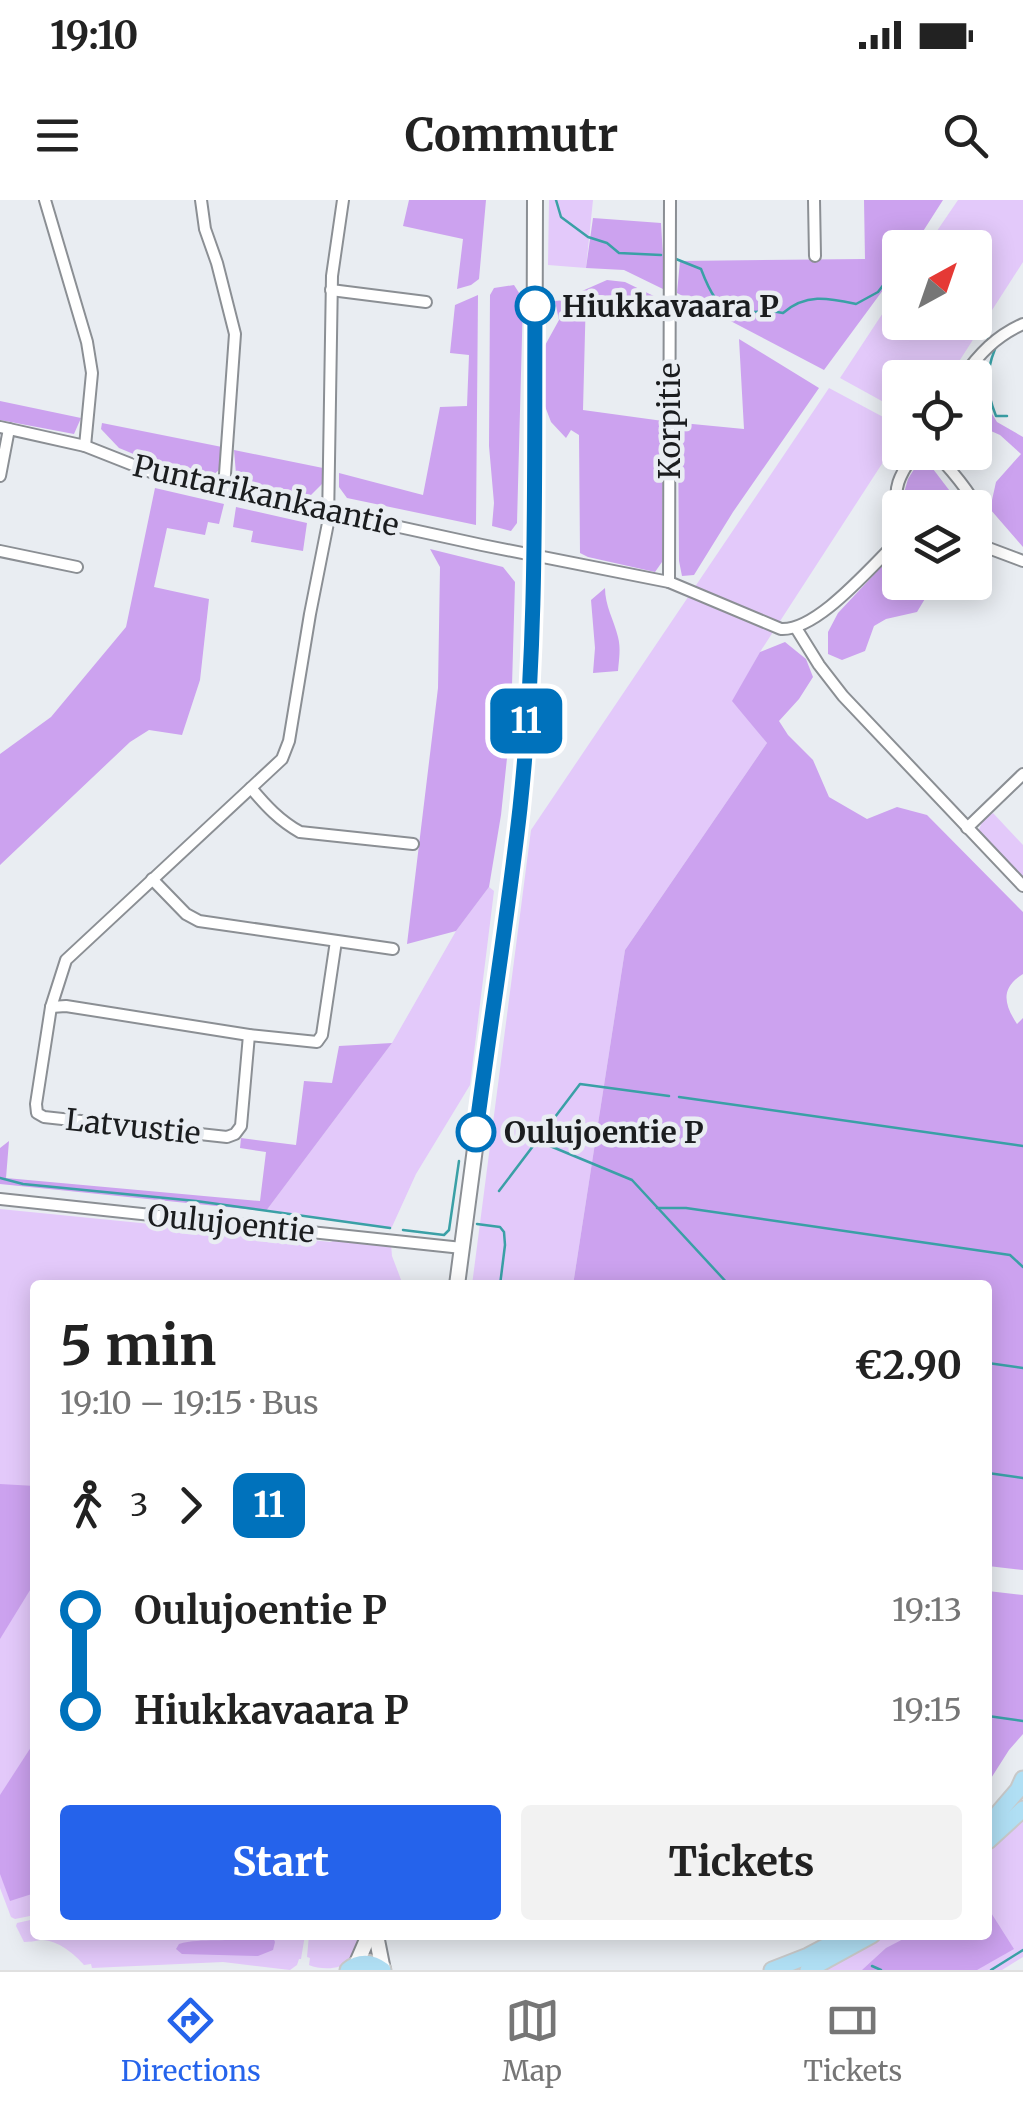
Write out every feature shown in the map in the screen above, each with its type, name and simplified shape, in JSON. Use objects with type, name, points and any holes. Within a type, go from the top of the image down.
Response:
[{"type":"main road","points":[[992,1819],[1023,1779]]},
{"type":"main road","points":[[992,1837],[1023,1809]]},
{"type":"main road","points":[[772,1970],[838,1940]]},
{"type":"main road","points":[[808,1970],[863,1940]]},
{"type":"main road","points":[[352,1967],[368,1963],[383,1970]]},
{"type":"street","points":[[45,200],[90,357],[92,373],[84,446]]},
{"type":"street","points":[[201,200],[205,229],[235,334],[224,488]]},
{"type":"street","points":[[336,941],[322,1035],[316,1042],[51,1006],[66,960],[282,759],[289,742],[329,512],[332,290],[343,200]]},
{"type":"street","points":[[458,1280],[520,807],[534,556],[535,200]]},
{"type":"street","name":"Korpitie","points":[[669,582],[670,200]]},
{"type":"street","points":[[814,200],[814,256]]},
{"type":"street","points":[[332,290],[426,302]]},
{"type":"street","points":[[975,360],[998,336],[1023,324]]},
{"type":"street","points":[[0,476],[4,428]]},
{"type":"street","name":"Puntarikankaantie","points":[[4,428],[84,446],[156,474],[669,582],[774,627],[796,628]]},
{"type":"street","points":[[950,470],[965,490]]},
{"type":"street","points":[[992,547],[1023,561]]},
{"type":"street","points":[[0,551],[77,567]]},
{"type":"street","points":[[882,556],[826,610],[796,628],[842,696],[1023,886]]},
{"type":"street","points":[[967,828],[1023,774]]},
{"type":"street","points":[[252,788],[274,814],[300,832],[413,844]]},
{"type":"street","points":[[152,879],[199,922],[394,949]]},
{"type":"street","name":"Latvustie","points":[[51,1006],[36,1104],[37,1113],[44,1116],[227,1137],[235,1134],[241,1126],[249,1035]]},
{"type":"street","name":"Oulujoentie","points":[[0,1199],[462,1248]]},
{"type":"street","points":[[352,1967],[370,1940]]},
{"type":"street","points":[[374,1940],[383,1970]]},
{"type":"shaded area","points":[[409,200],[486,200],[479,279],[457,289],[463,239],[403,226]]},
{"type":"shaded area","points":[[549,200],[593,200],[586,268],[548,265]]},
{"type":"shaded area","points":[[864,200],[943,200],[924,230],[882,230],[882,291],[824,370],[677,293],[680,261],[865,259]]},
{"type":"shaded area","points":[[958,200],[1023,200],[1023,262],[992,310],[992,230],[938,230]]},
{"type":"shaded area","points":[[593,218],[661,223],[665,290],[624,270],[586,268]]},
{"type":"shaded area","points":[[607,280],[625,282],[662,300],[586,294],[583,410],[663,421],[662,562],[655,572],[580,553],[579,435],[571,430],[566,438],[551,422],[543,401],[543,349],[559,320],[555,301],[576,299],[582,291]]},
{"type":"shaded area","points":[[514,285],[523,299],[517,523],[511,531],[492,526],[490,295],[494,288]]},
{"type":"shaded area","points":[[478,295],[476,525],[347,498],[339,487],[339,473],[423,495],[440,407],[467,406],[469,355],[450,353],[455,305]]},
{"type":"shaded area","points":[[882,314],[882,340],[973,340],[960,360],[882,360],[882,401],[840,378]]},
{"type":"shaded area","points":[[739,339],[819,388],[694,575],[682,576],[678,426],[682,423],[744,429]]},
{"type":"shaded area","points":[[829,388],[882,416],[882,464],[760,652],[733,701],[767,743],[625,950],[574,1280],[473,1280],[531,830]]},
{"type":"shaded area","points":[[0,401],[81,418],[74,434],[0,420]]},
{"type":"shaded area","points":[[992,414],[997,422],[1023,437],[1023,547],[992,511],[996,482],[1021,454],[992,431]]},
{"type":"shaded area","points":[[102,423],[222,447],[219,470],[213,475],[170,469],[119,448],[101,429]]},
{"type":"shaded area","points":[[234,450],[323,468],[323,483],[311,495],[245,483],[236,474]]},
{"type":"shaded area","points":[[914,470],[934,470],[949,490],[905,490]]},
{"type":"shaded area","points":[[155,488],[224,504],[219,524],[208,522],[205,535],[167,528],[154,587],[209,599],[200,680],[182,735],[149,730],[130,742],[0,865],[0,754],[51,717],[126,627]]},
{"type":"shaded area","points":[[236,507],[307,523],[303,551],[251,542],[253,531],[233,527]]},
{"type":"shaded area","points":[[430,549],[503,567],[515,582],[511,720],[489,887],[456,931],[407,944],[438,688],[440,567]]},
{"type":"shaded area","points":[[882,566],[882,600],[924,600],[917,612],[874,626],[865,651],[842,660],[828,654],[828,632],[838,613]]},
{"type":"shaded area","points":[[605,588],[619,641],[618,671],[593,673],[591,600]]},
{"type":"shaded area","points":[[785,642],[806,659],[813,677],[779,721],[813,760],[829,797],[867,819],[897,807],[927,815],[1023,912],[1023,974],[1011,985],[1006,997],[1017,1024],[1023,1018],[1023,1570],[992,1566],[992,1280],[574,1280],[625,950],[767,743],[732,701],[760,652]]},
{"type":"shaded area","points":[[993,813],[1023,845],[1023,882],[978,832],[982,822]]},
{"type":"shaded area","points":[[489,887],[494,891],[470,1085],[416,1174],[391,1229],[266,1211],[392,1043],[456,931]]},
{"type":"shaded area","points":[[392,1043],[266,1211],[0,1184],[0,1148],[9,1141],[6,1178],[260,1201],[266,1152],[240,1148],[241,1138],[296,1145],[304,1081],[332,1083],[339,1046]]},
{"type":"shaded area","points":[[0,1209],[331,1242],[335,1239],[391,1244],[401,1280],[30,1280],[30,1916],[11,1917],[0,1888]]},
{"type":"shaded area","points":[[0,1484],[30,1486],[30,1590],[0,1639]]},
{"type":"shaded area","points":[[992,1591],[1023,1595],[1023,1734],[992,1777]]},
{"type":"shaded area","points":[[30,1749],[30,1895],[10,1901],[0,1874],[0,1795]]},
{"type":"shaded area","points":[[1023,1813],[1023,1957],[1002,1970],[815,1970],[869,1940],[992,1940],[992,1841]]},
{"type":"shaded area","points":[[992,1914],[1014,1949],[977,1970],[862,1970],[901,1940],[992,1940]]},
{"type":"shaded area","points":[[30,1920],[30,1940],[41,1940],[24,1942],[17,1923]]},
{"type":"shaded area","points":[[41,1940],[304,1940],[301,1959],[290,1970],[223,1962],[92,1968],[53,1942]]},
{"type":"shaded area","points":[[309,1940],[361,1940],[351,1960],[342,1966],[309,1965]]},
{"type":"shaded area","points":[[188,1942],[275,1942],[273,1950],[258,1956],[182,1954],[176,1949]]},
{"type":"waterway","points":[[556,200],[561,217],[588,237],[607,243],[619,253],[661,255]]},
{"type":"waterway","points":[[676,259],[701,269],[711,292],[734,311],[783,313],[800,302],[818,299],[856,304],[882,287]]},
{"type":"waterway","points":[[995,349],[988,375],[989,390],[996,416],[1007,416]]},
{"type":"waterway","points":[[499,1191],[580,1084],[669,1096]]},
{"type":"waterway","points":[[679,1097],[1023,1146]]},
{"type":"waterway","points":[[538,1141],[632,1180],[724,1280]]},
{"type":"waterway","points":[[403,1230],[444,1235],[449,1230],[459,1161]]},
{"type":"waterway","points":[[0,1178],[23,1184],[196,1201],[390,1228]]},
{"type":"waterway","points":[[657,1208],[686,1208],[1010,1255],[1023,1267]]},
{"type":"waterway","points":[[477,1224],[500,1227],[504,1232],[501,1280]]},
{"type":"waterway","points":[[992,1364],[1023,1368]]},
{"type":"waterway","points":[[992,1474],[1023,1478]]},
{"type":"waterway","points":[[992,1717],[1023,1721]]},
{"type":"waterway","points":[[991,1970],[1023,1950]]},
{"type":"waterway","points":[[872,1966],[881,1970]]},
{"type":"bus line","name":"11","points":[[476,1132],[520,807],[528,701],[534,556],[535,306]]},
{"type":"place","name":"Hiukkavaara P","points":[[535,306]]},
{"type":"place","name":"Oulujoentie P","points":[[476,1132]]}]
